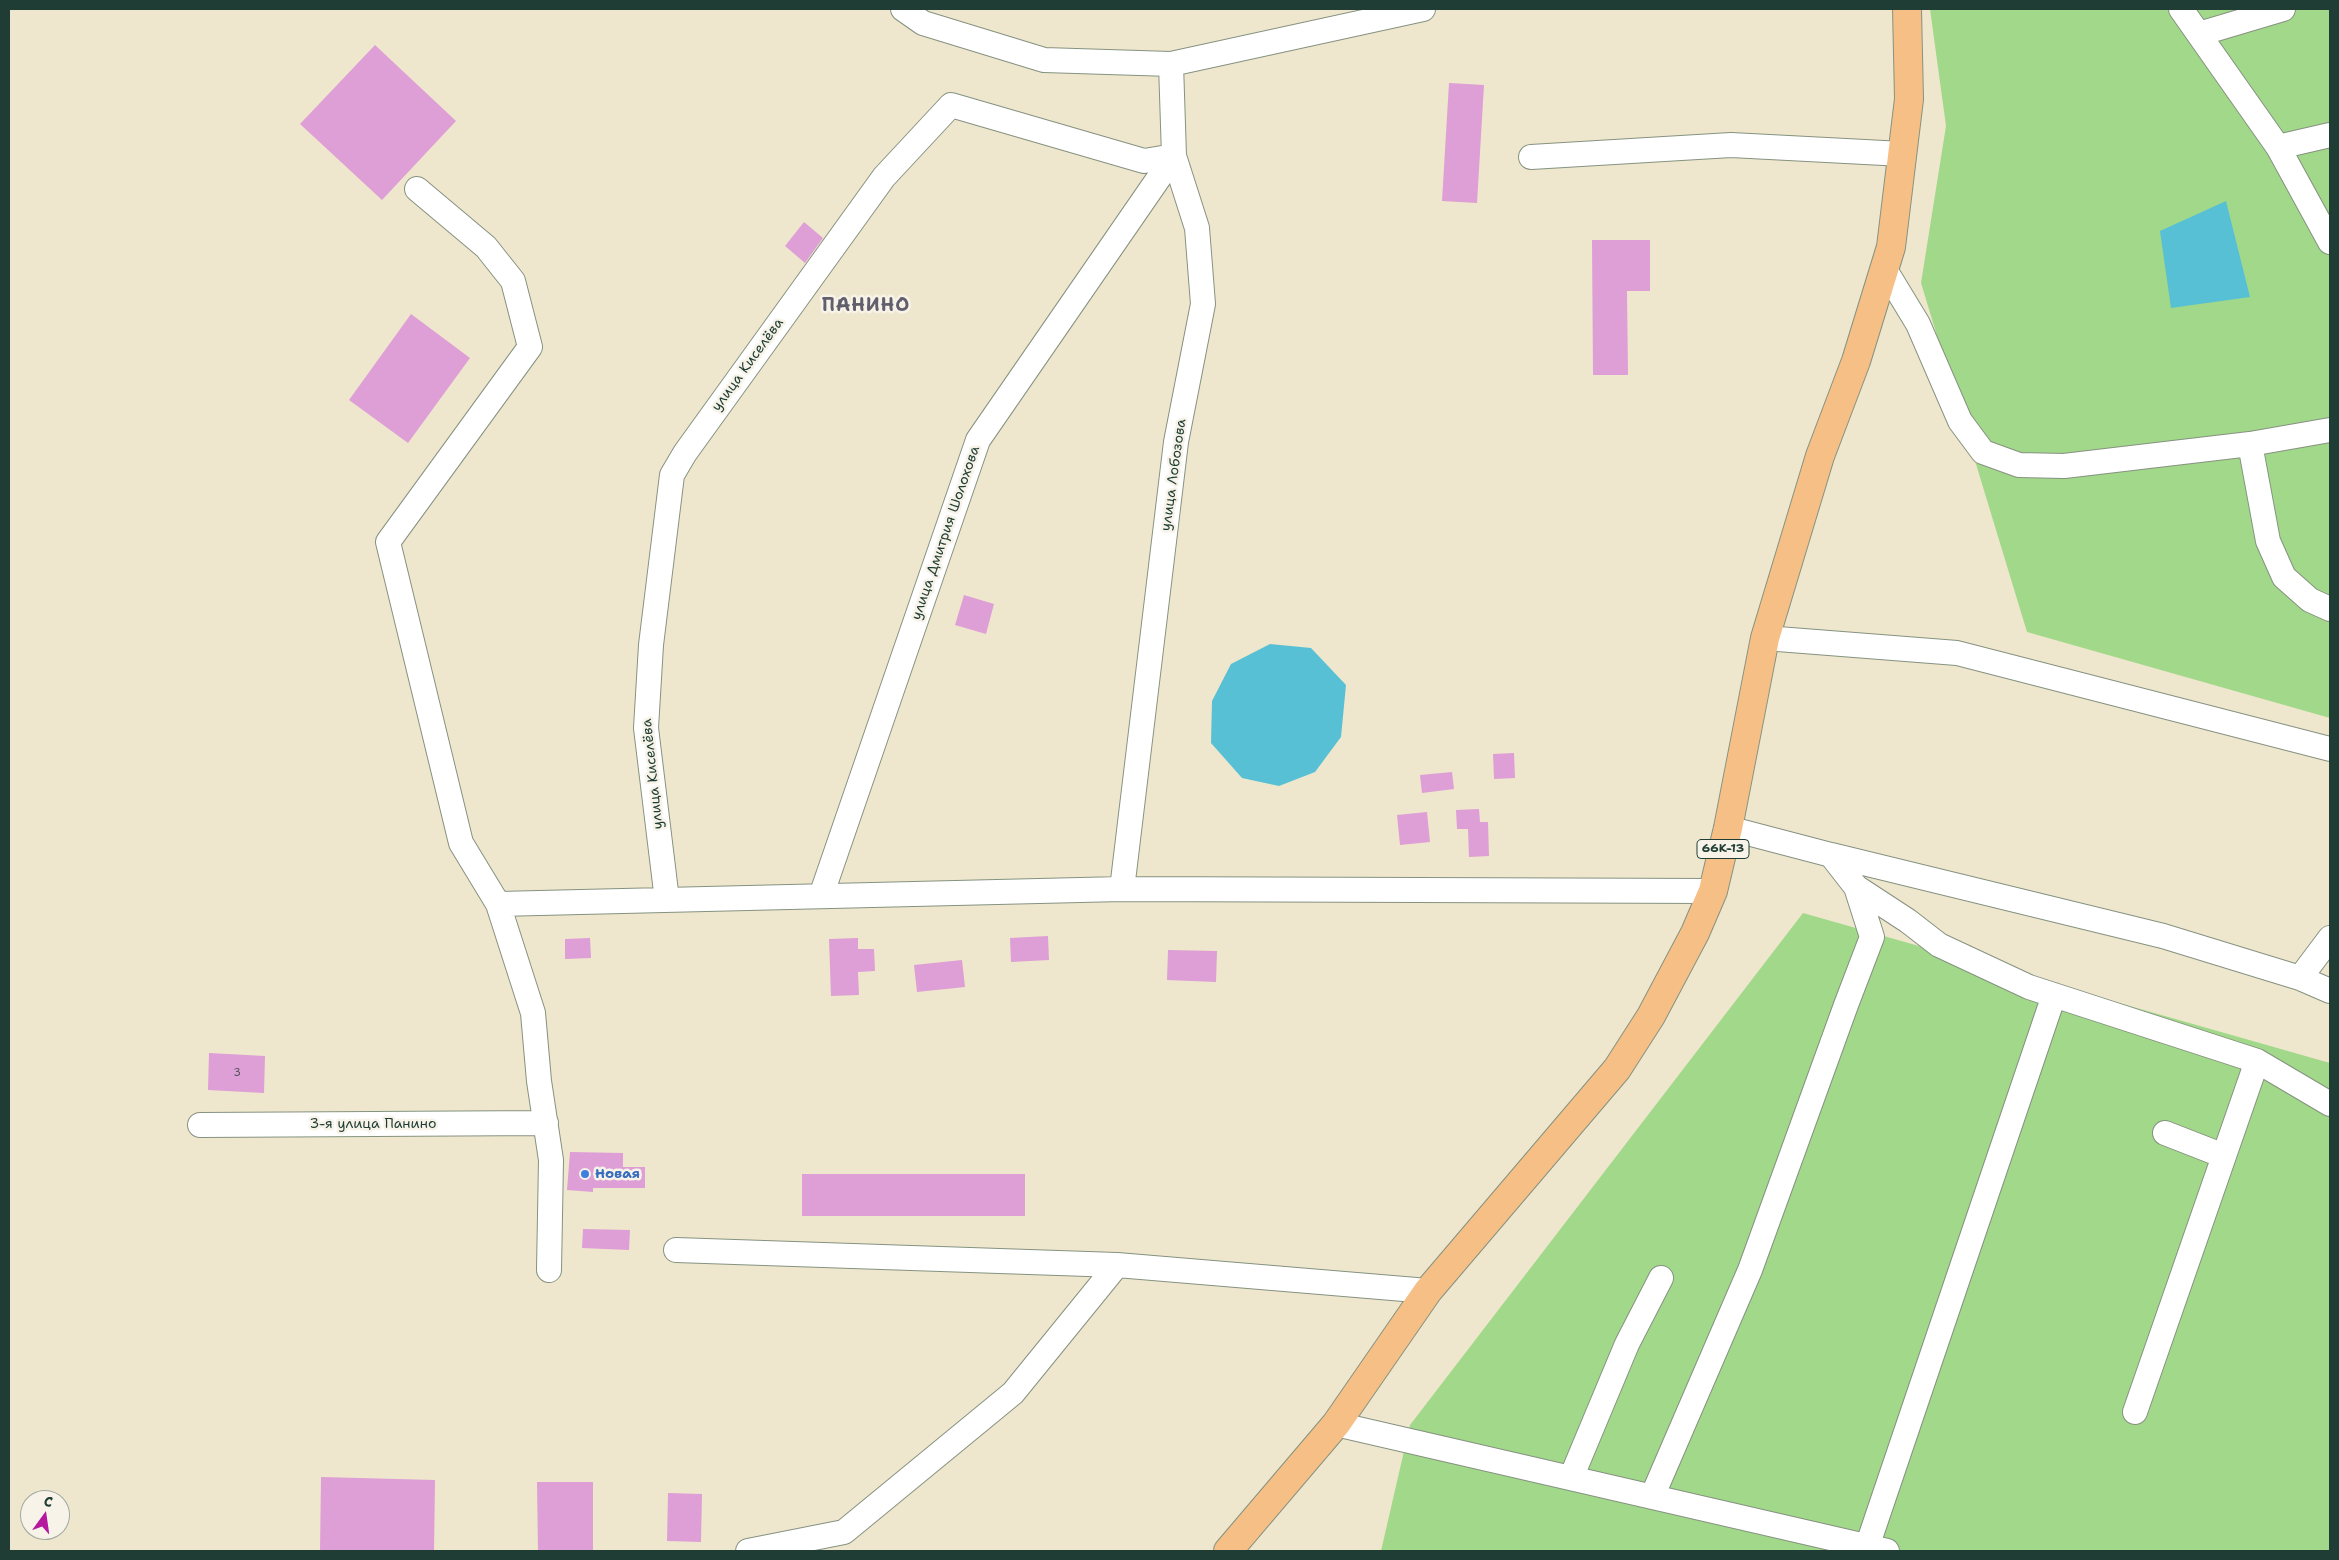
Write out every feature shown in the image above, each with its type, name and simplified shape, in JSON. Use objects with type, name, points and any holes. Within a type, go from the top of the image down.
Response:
[{"type":"main road","name":"66К-13","points":[[1228,1551],[1336,1424],[1428,1291],[1617,1069],[1651,1016],[1678,968],[1713,891],[1728,828],[1765,638],[1820,456],[1856,361],[1891,247],[1909,99],[1907,9]]},
{"type":"street","points":[[903,9],[923,23],[1044,60],[1170,64],[1423,9]]},
{"type":"street","points":[[2181,9],[2278,147],[2330,242]]},
{"type":"street","points":[[2199,34],[2284,9]]},
{"type":"street","name":"улица Лобозова","points":[[1122,889],[1176,442],[1203,304],[1197,228],[1174,156],[1170,64]]},
{"type":"street","name":"улица Киселёва","points":[[667,900],[646,728],[651,645],[672,474],[685,453],[884,177],[951,105],[1144,161],[1174,156]]},
{"type":"street","points":[[2278,147],[2330,134]]},
{"type":"street","points":[[1532,157],[1731,145],[1903,154]]},
{"type":"street","name":"улица Дмитрия Шолохова","points":[[821,896],[978,440],[1174,156]]},
{"type":"street","points":[[417,190],[486,247],[513,281],[530,347],[388,542],[461,843],[498,904],[533,1013],[550,1160],[549,1270]]},
{"type":"street","points":[[1884,268],[1918,324],[1960,421],[1983,452],[2019,465],[2064,466],[2250,444],[2330,430]]},
{"type":"street","points":[[2250,444],[2268,541],[2284,577],[2310,600],[2330,609]]},
{"type":"street","points":[[1765,638],[1957,653],[2330,748]]},
{"type":"street","points":[[1728,828],[2163,936],[2300,978],[2330,991]]},
{"type":"street","points":[[1831,855],[1856,887],[1908,921],[1939,945],[2030,987],[2257,1061],[2330,1104]]},
{"type":"street","points":[[1652,1497],[1750,1270],[1842,1014],[1872,937],[1856,887]]},
{"type":"street","points":[[498,904],[1122,889],[1713,891]]},
{"type":"street","points":[[2300,978],[2330,938]]},
{"type":"street","points":[[1336,1424],[1877,1549],[2054,995]]},
{"type":"street","points":[[2135,1412],[2257,1061]]},
{"type":"street","name":"3-я улица Панино","points":[[200,1125],[546,1123]]},
{"type":"street","points":[[2165,1134],[2224,1156]]},
{"type":"street","points":[[676,1250],[1117,1265],[1428,1291]]},
{"type":"street","points":[[748,1551],[844,1532],[1013,1393],[1117,1265]]},
{"type":"street","points":[[1570,1478],[1627,1344],[1661,1278]]},
{"type":"green space","points":[[1930,9],[2330,9],[2330,718],[2027,632],[1921,283],[1946,126]]},
{"type":"green space","points":[[1803,913],[2330,1063],[2330,1551],[1381,1551],[1410,1425]]},
{"type":"water","points":[[2226,201],[2250,297],[2171,308],[2160,231]]},
{"type":"water","points":[[1270,644],[1311,648],[1346,685],[1341,737],[1315,772],[1279,786],[1242,778],[1211,743],[1212,701],[1231,664]]},
{"type":"building","points":[[375,45],[456,121],[382,200],[300,124]]},
{"type":"building","points":[[1449,83],[1484,85],[1477,203],[1442,201]]},
{"type":"building","points":[[804,222],[823,238],[805,263],[785,246]]},
{"type":"building","points":[[1592,240],[1650,240],[1650,291],[1627,291],[1628,375],[1593,375]]},
{"type":"building","points":[[411,314],[470,358],[408,443],[349,400]]},
{"type":"building","points":[[964,595],[994,604],[986,634],[955,625]]},
{"type":"building","points":[[1514,753],[1515,778],[1494,779],[1493,754]]},
{"type":"building","points":[[1452,772],[1454,789],[1422,793],[1420,775]]},
{"type":"building","points":[[1479,809],[1480,822],[1488,822],[1489,856],[1469,857],[1468,829],[1457,829],[1456,810]]},
{"type":"building","points":[[1427,812],[1430,842],[1400,845],[1397,815]]},
{"type":"building","points":[[1048,936],[1049,960],[1011,962],[1010,938]]},
{"type":"building","points":[[590,938],[591,958],[565,959],[565,939]]},
{"type":"building","points":[[858,938],[858,949],[874,949],[875,971],[858,972],[859,995],[831,996],[829,939]]},
{"type":"building","points":[[1168,950],[1217,951],[1216,982],[1167,980]]},
{"type":"building","points":[[962,960],[965,987],[917,992],[914,965]]},
{"type":"building","points":[[209,1053],[265,1056],[264,1093],[208,1090]]},
{"type":"building","points":[[570,1152],[623,1153],[623,1167],[645,1167],[645,1188],[593,1188],[593,1192],[567,1190]]},
{"type":"building","points":[[802,1174],[1025,1174],[1025,1216],[802,1216]]},
{"type":"building","points":[[583,1229],[630,1230],[629,1250],[582,1248]]},
{"type":"building","points":[[321,1477],[435,1480],[434,1551],[320,1551]]},
{"type":"building","points":[[537,1482],[593,1482],[593,1551],[538,1551]]},
{"type":"building","points":[[668,1493],[702,1494],[701,1542],[667,1541]]},
{"type":"place","name":"Новая","points":[[585,1174]]},
{"type":"district","name":"ПАНИНО","points":[[866,306]]}]
